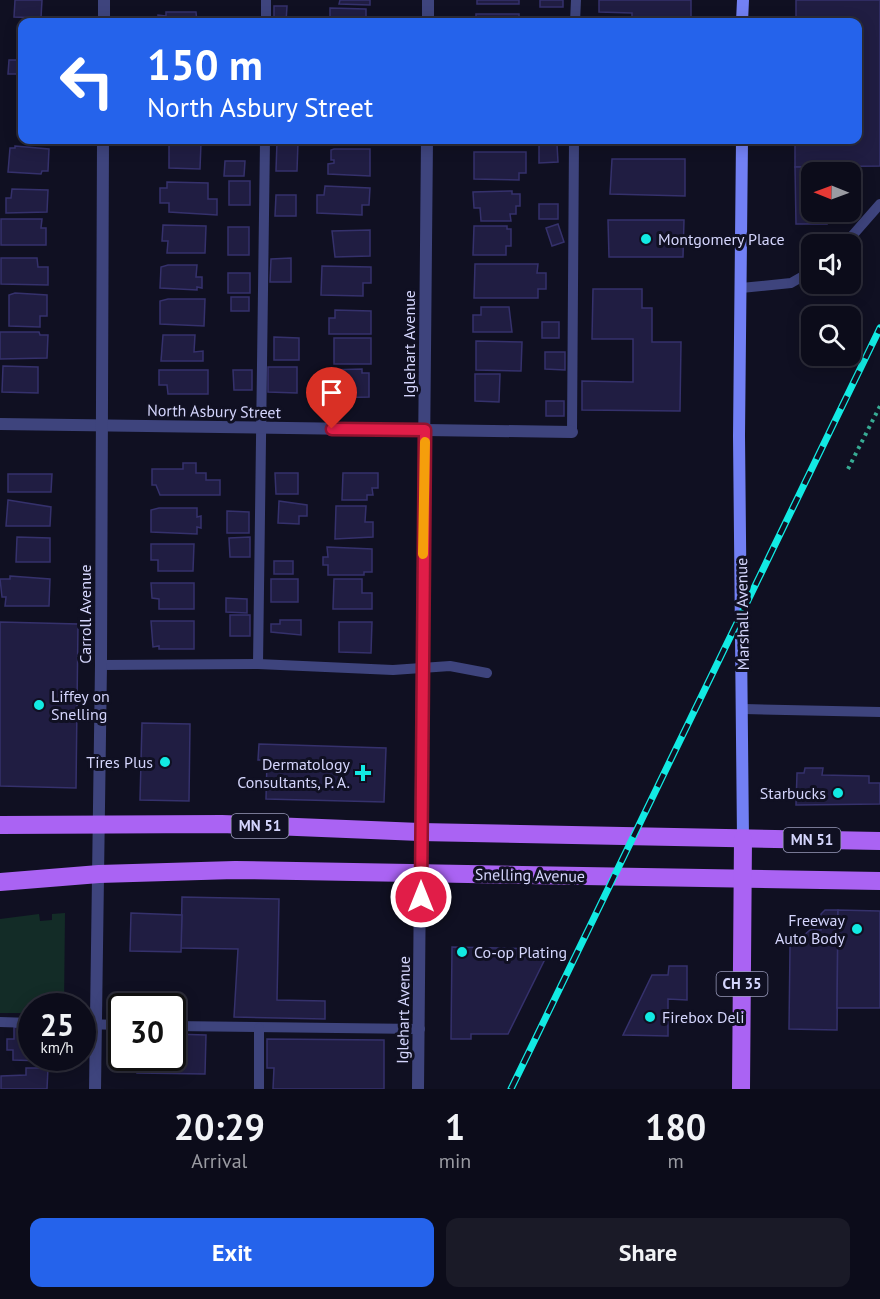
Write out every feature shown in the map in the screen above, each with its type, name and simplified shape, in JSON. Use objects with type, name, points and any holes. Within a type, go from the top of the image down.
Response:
[{"type":"main road","name":"MN 51","points":[[0,825],[222,824],[420,832],[880,841]]},
{"type":"main road","name":"Marshall Avenue","points":[[741,1089],[743,839]]},
{"type":"main road","name":"Snelling Avenue","points":[[0,882],[99,874],[235,870],[880,881]]},
{"type":"street","points":[[104,0],[104,18]]},
{"type":"street","points":[[428,0],[428,18]]},
{"type":"street","points":[[742,18],[743,0]]},
{"type":"street","name":"Carroll Avenue","points":[[96,1024],[100,824],[103,144]]},
{"type":"street","name":"Iglehart Avenue","points":[[418,1089],[427,144]]},
{"type":"street","name":"Marshall Avenue","points":[[742,144],[740,436],[744,709],[743,839]]},
{"type":"street","name":"North Asbury Street","points":[[0,424],[572,432]]},
{"type":"street","name":"Carroll Avenue","points":[[95,1071],[95,1089]]},
{"type":"lane","points":[[266,0],[266,18]]},
{"type":"lane","points":[[575,18],[576,0]]},
{"type":"lane","points":[[258,664],[263,428],[265,144]]},
{"type":"lane","points":[[572,432],[574,144]]},
{"type":"lane","points":[[854,234],[880,204]]},
{"type":"lane","points":[[741,288],[791,283],[801,277]]},
{"type":"lane","points":[[101,665],[258,664],[393,670],[450,666],[487,673]]},
{"type":"lane","points":[[744,709],[880,712]]},
{"type":"lane","points":[[0,1022],[18,1023]]},
{"type":"lane","points":[[96,1024],[108,1024]]},
{"type":"lane","points":[[186,1026],[420,1029]]},
{"type":"lane","points":[[259,1028],[259,1089]]},
{"type":"path","points":[[848,469],[880,406]]},
{"type":"green space","points":[[65,913],[64,993],[18,993],[18,1013],[0,1013],[0,919],[39,914],[40,921],[52,920],[52,914]]},
{"type":"building","points":[[15,0],[42,0],[41,18],[14,17]]},
{"type":"building","points":[[340,0],[370,0],[370,5],[339,4]]},
{"type":"building","points":[[477,0],[519,0],[519,4],[477,4]]},
{"type":"building","points":[[540,0],[563,0],[563,7],[540,7]]},
{"type":"building","points":[[599,0],[691,0],[691,18],[632,18],[632,13],[599,12]]},
{"type":"building","points":[[796,0],[880,0],[880,166],[861,166],[861,162],[801,162],[801,167],[795,167],[795,144],[862,144],[862,18],[796,18]]},
{"type":"building","points":[[274,6],[287,6],[286,18],[274,18]]},
{"type":"building","points":[[330,8],[366,9],[366,18],[330,18]]},
{"type":"building","points":[[166,12],[196,12],[197,18],[158,18],[158,15],[166,16]]},
{"type":"building","points":[[476,14],[519,14],[519,18],[476,18]]},
{"type":"building","points":[[18,52],[18,74],[8,74],[9,60],[17,60]]},
{"type":"building","points":[[169,144],[201,144],[200,169],[169,168]]},
{"type":"building","points":[[277,144],[298,144],[297,171],[276,171]]},
{"type":"building","points":[[539,144],[557,144],[558,162],[539,163]]},
{"type":"building","points":[[15,146],[49,149],[48,171],[42,171],[41,174],[8,172],[10,148],[15,148]]},
{"type":"building","points":[[370,149],[370,176],[328,174],[328,164],[334,163],[334,160],[331,160],[331,150]]},
{"type":"building","points":[[474,152],[526,152],[526,173],[519,173],[519,180],[474,179]]},
{"type":"building","name":"Montgomery Place","points":[[612,159],[685,159],[685,196],[610,194]]},
{"type":"building","points":[[225,161],[245,161],[244,176],[224,176]]},
{"type":"building","points":[[795,167],[801,167],[801,222],[827,222],[827,224],[796,224]]},
{"type":"building","points":[[229,181],[250,181],[250,205],[229,205]]},
{"type":"building","points":[[167,182],[208,183],[208,199],[217,199],[217,215],[169,212],[169,203],[160,203],[160,188],[167,188]]},
{"type":"building","points":[[325,186],[370,188],[369,205],[362,205],[362,215],[317,213],[317,195],[324,195]]},
{"type":"building","points":[[12,189],[48,190],[47,212],[6,213],[6,198],[11,198]]},
{"type":"building","points":[[512,191],[512,194],[520,194],[520,206],[516,206],[516,214],[510,214],[511,221],[481,221],[480,208],[474,208],[473,192]]},
{"type":"building","points":[[276,195],[296,195],[296,216],[275,216]]},
{"type":"building","points":[[539,204],[558,204],[558,219],[539,219]]},
{"type":"building","points":[[1,219],[42,219],[41,228],[46,228],[46,245],[1,245]]},
{"type":"building","name":"Montgomery Place","points":[[608,220],[684,220],[683,257],[609,257]]},
{"type":"building","points":[[558,224],[564,242],[552,246],[546,228]]},
{"type":"building","points":[[163,225],[206,226],[205,253],[167,253],[168,241],[162,241]]},
{"type":"building","points":[[474,226],[507,226],[507,229],[511,229],[511,246],[506,246],[506,255],[473,255]]},
{"type":"building","points":[[228,227],[249,227],[249,255],[228,255]]},
{"type":"building","points":[[370,230],[370,256],[335,257],[332,231]]},
{"type":"building","points":[[1,258],[37,258],[38,267],[48,267],[48,285],[1,284]]},
{"type":"building","points":[[291,258],[291,282],[270,282],[271,259]]},
{"type":"building","points":[[475,264],[538,264],[537,273],[546,273],[546,289],[538,289],[538,298],[474,298]]},
{"type":"building","points":[[197,265],[196,277],[202,277],[202,288],[197,287],[197,290],[160,288],[161,267]]},
{"type":"building","points":[[322,266],[371,267],[371,283],[363,283],[363,296],[321,295]]},
{"type":"building","points":[[228,273],[250,273],[250,293],[228,293]]},
{"type":"building","points":[[593,289],[642,289],[642,308],[652,308],[652,342],[681,342],[680,411],[582,410],[582,381],[633,382],[633,339],[592,339]]},
{"type":"building","points":[[15,293],[47,295],[47,316],[40,316],[40,327],[9,326],[9,295]]},
{"type":"building","points":[[231,297],[249,297],[249,311],[231,311]]},
{"type":"building","points":[[205,299],[204,326],[160,324],[160,301]]},
{"type":"building","points":[[481,307],[509,307],[512,332],[473,332],[473,315],[481,315]]},
{"type":"building","points":[[335,310],[371,311],[371,334],[329,334],[329,318],[335,318]]},
{"type":"building","points":[[542,322],[559,322],[559,338],[542,338]]},
{"type":"building","points":[[0,332],[39,332],[40,335],[48,335],[47,358],[0,359]]},
{"type":"building","points":[[163,335],[195,335],[194,352],[203,351],[203,361],[161,361]]},
{"type":"building","points":[[274,337],[299,338],[299,360],[274,360]]},
{"type":"building","points":[[334,338],[371,338],[371,364],[334,364]]},
{"type":"building","points":[[476,341],[522,342],[521,371],[476,370]]},
{"type":"building","points":[[545,352],[565,352],[565,370],[545,369]]},
{"type":"building","points":[[3,366],[38,367],[38,393],[2,392]]},
{"type":"building","points":[[268,367],[297,367],[297,393],[268,392]]},
{"type":"building","points":[[362,369],[362,373],[369,373],[369,397],[326,398],[326,370]]},
{"type":"building","points":[[159,370],[208,370],[208,394],[168,394],[167,385],[159,385]]},
{"type":"building","points":[[233,370],[252,370],[252,390],[234,390]]},
{"type":"building","points":[[475,374],[500,374],[499,402],[475,401]]},
{"type":"building","points":[[546,401],[564,401],[564,416],[546,416]]},
{"type":"building","points":[[183,463],[196,463],[196,473],[206,473],[206,480],[220,480],[220,495],[160,495],[156,485],[152,485],[152,469],[183,469]]},
{"type":"building","points":[[275,473],[298,473],[298,494],[276,494]]},
{"type":"building","points":[[343,473],[378,473],[378,488],[372,488],[373,495],[367,495],[367,500],[342,500]]},
{"type":"building","points":[[8,474],[52,474],[51,492],[8,492]]},
{"type":"building","points":[[8,500],[51,507],[50,526],[6,526]]},
{"type":"building","points":[[279,501],[307,505],[307,516],[299,516],[299,524],[278,523]]},
{"type":"building","points":[[336,506],[366,506],[365,522],[373,522],[373,537],[335,539]]},
{"type":"building","points":[[197,508],[197,517],[201,516],[201,528],[197,527],[197,534],[151,532],[151,510]]},
{"type":"building","points":[[227,511],[249,512],[249,533],[227,533]]},
{"type":"building","points":[[17,537],[50,538],[50,562],[16,562]]},
{"type":"building","points":[[250,537],[250,557],[230,557],[229,538]]},
{"type":"building","points":[[151,544],[194,544],[193,571],[158,571],[158,560],[151,560]]},
{"type":"building","points":[[327,547],[372,549],[372,572],[364,572],[364,575],[328,575],[328,565],[323,565],[323,557],[328,557]]},
{"type":"building","points":[[274,561],[293,561],[293,574],[274,574]]},
{"type":"building","points":[[10,576],[50,579],[49,606],[5,606],[6,597],[2,597],[0,579],[10,579]]},
{"type":"building","points":[[271,579],[298,579],[298,602],[271,602]]},
{"type":"building","points":[[334,579],[362,579],[362,593],[372,593],[372,609],[333,609]]},
{"type":"building","points":[[151,583],[194,583],[194,609],[159,609],[159,599],[152,598]]},
{"type":"building","points":[[226,598],[247,599],[247,613],[226,612]]},
{"type":"building","points":[[230,615],[250,615],[250,636],[230,636]]},
{"type":"building","points":[[280,620],[301,620],[301,635],[271,632],[271,624],[280,624]]},
{"type":"building","points":[[151,621],[194,621],[194,649],[153,647]]},
{"type":"building","name":"Liffey on Snelling","points":[[0,622],[78,624],[76,788],[0,786]]},
{"type":"building","points":[[339,622],[372,622],[371,653],[339,652]]},
{"type":"building","name":"Tires Plus","points":[[142,723],[190,724],[189,801],[140,800]]},
{"type":"building","points":[[259,744],[386,748],[384,802],[266,799],[267,760],[258,760]]},
{"type":"building","name":"Starbucks","points":[[805,768],[823,768],[822,775],[869,776],[869,783],[880,783],[880,804],[796,805],[797,773],[804,773]]},
{"type":"building","points":[[182,897],[279,899],[277,1000],[325,1001],[325,1019],[234,1017],[238,949],[181,948]]},
{"type":"building","points":[[825,910],[838,910],[837,1030],[789,1029],[790,947],[810,930],[821,930],[821,914]]},
{"type":"building","points":[[838,910],[880,911],[880,1008],[837,1008]]},
{"type":"building","points":[[131,913],[182,915],[181,952],[130,951]]},
{"type":"building","points":[[452,947],[550,949],[508,1034],[471,1034],[471,1039],[451,1039]]},
{"type":"building","name":"Firebox Deli","points":[[669,966],[687,966],[687,1000],[668,999],[668,1036],[623,1035],[652,975],[668,975]]},
{"type":"building","points":[[14,1027],[18,1027],[18,1060],[13,1060],[13,1050],[7,1050],[7,1039],[14,1039]]},
{"type":"building","points":[[186,1034],[206,1035],[205,1074],[137,1073],[137,1071],[186,1071]]},
{"type":"building","points":[[267,1039],[384,1040],[384,1089],[273,1089],[274,1068],[267,1068]]},
{"type":"building","points":[[26,1071],[48,1071],[47,1089],[1,1089],[1,1076],[26,1075]]},
{"type":"railway","points":[[511,1089],[880,328]]},
{"type":"slow traffic","points":[[423,554],[425,442]]},
{"type":"place","name":"Montgomery Place","points":[[646,239]]},
{"type":"place","name":"Liffey on Snelling","points":[[39,705]]},
{"type":"place","name":"Tires Plus","points":[[165,762]]},
{"type":"place","name":"Dermatology Consultants, P. A.","points":[[363,773]]},
{"type":"place","name":"Starbucks","points":[[838,793]]},
{"type":"place","name":"Freeway Auto Body","points":[[857,929]]},
{"type":"place","name":"Co-op Plating","points":[[462,952]]},
{"type":"place","name":"Firebox Deli","points":[[650,1017]]},
{"type":"route","points":[[332,429],[425,430],[421,668],[421,897]]}]
